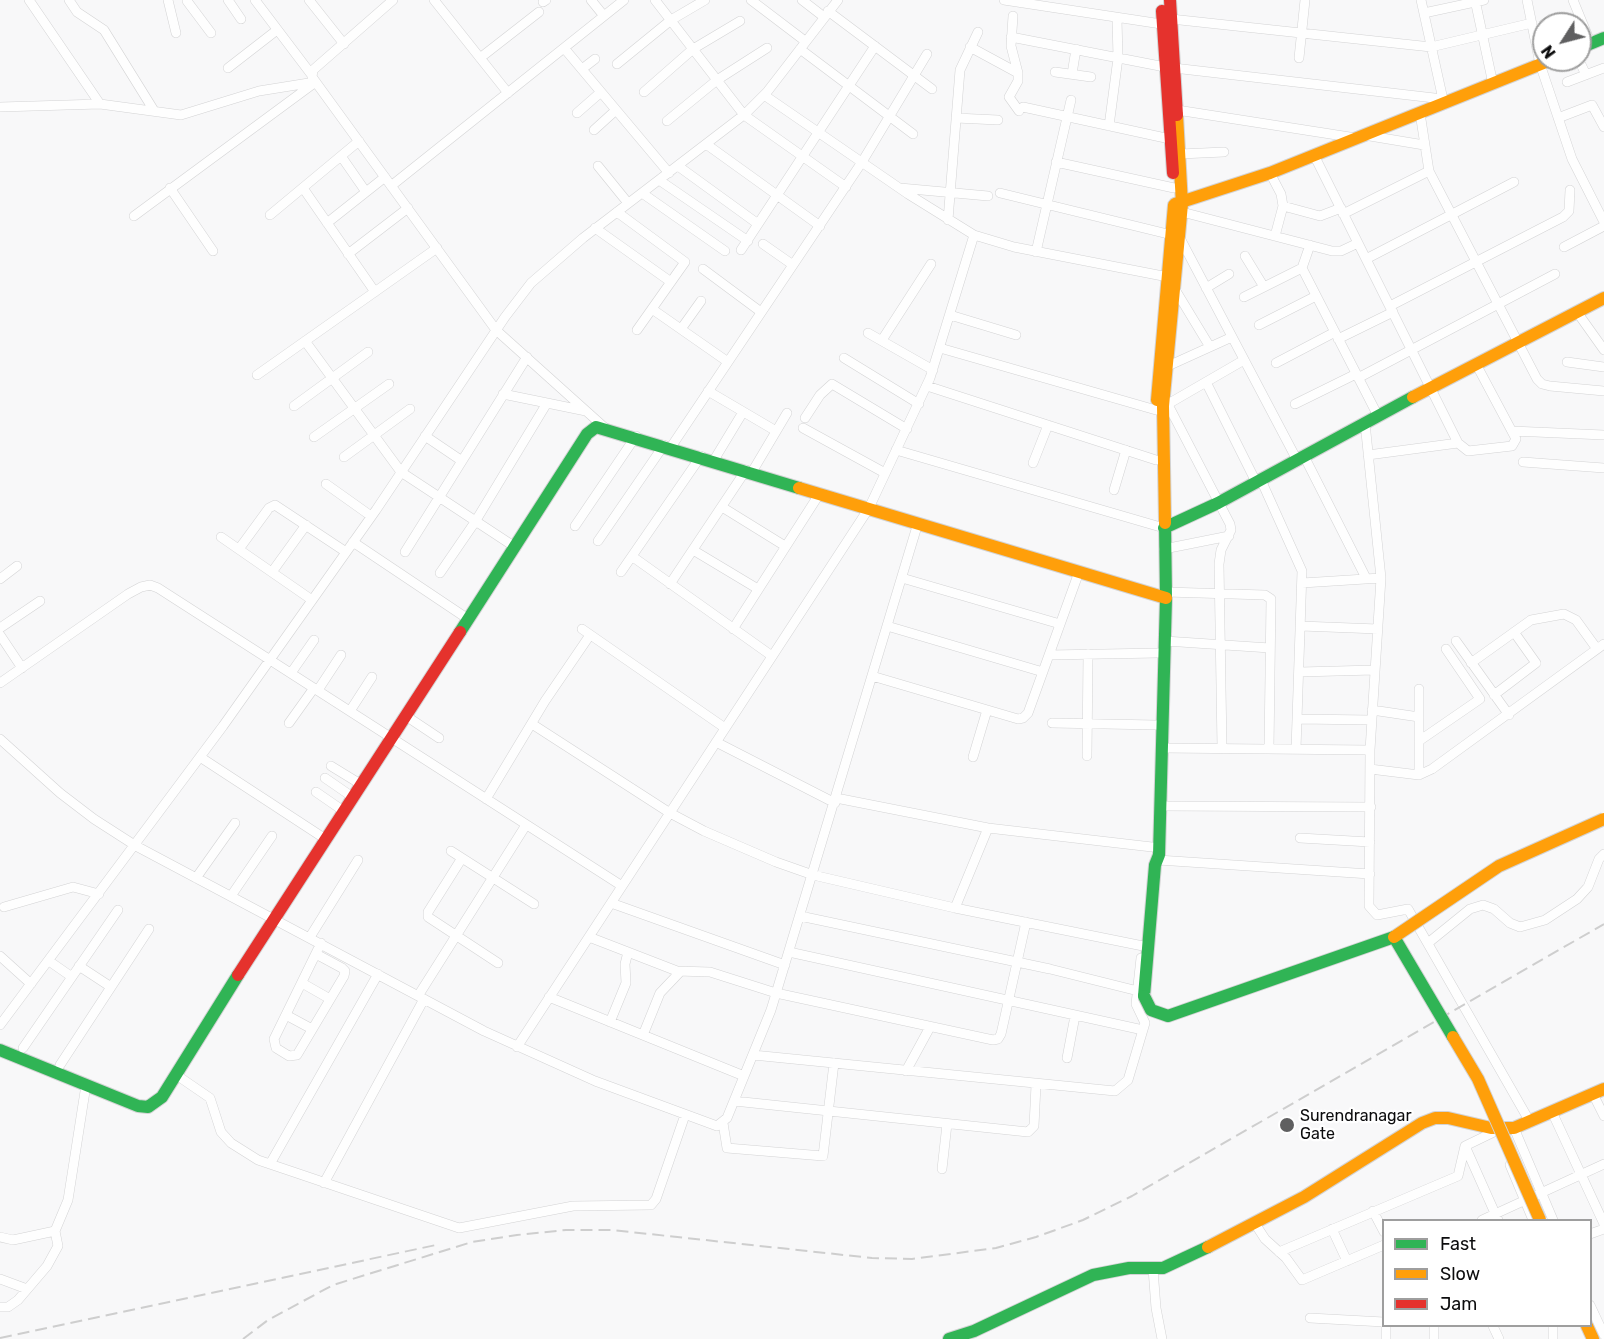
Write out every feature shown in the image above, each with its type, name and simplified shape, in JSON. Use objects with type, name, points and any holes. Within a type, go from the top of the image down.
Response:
[{"type":"main road","points":[[1162,0],[1168,23]]},
{"type":"main road","points":[[1170,0],[1168,23],[1170,139],[1174,188],[1179,207]]},
{"type":"main road","points":[[1170,68],[1177,110],[1180,154],[1179,207],[1168,277],[1156,410],[1156,460],[1165,641],[1161,806],[1141,994],[1151,1011],[1168,1016],[1395,936],[1499,866],[1604,819]]},
{"type":"main road","points":[[1179,207],[1532,68]]},
{"type":"main road","points":[[1155,862],[1152,847],[1158,653],[1164,549],[1160,527],[1168,366],[1176,291],[1176,237]]},
{"type":"main road","points":[[1160,527],[1218,503],[1431,387],[1604,298]]},
{"type":"main road","points":[[0,1050],[138,1106],[148,1107],[162,1097],[273,918],[327,840],[587,434],[596,427],[636,436],[1079,572],[1163,595]]},
{"type":"main road","points":[[1395,936],[1478,1079],[1539,1219]]},
{"type":"main road","points":[[949,1339],[974,1331],[1093,1275],[1122,1269],[1153,1269],[1174,1264],[1304,1197],[1422,1123],[1435,1118],[1495,1130],[1514,1128],[1599,1092]]},
{"type":"street","points":[[29,0],[100,104]]},
{"type":"street","points":[[69,0],[77,12],[104,30],[153,109]]},
{"type":"street","points":[[168,0],[176,33]]},
{"type":"street","points":[[172,14],[188,0],[211,33]]},
{"type":"street","points":[[228,0],[241,19]]},
{"type":"street","points":[[255,0],[496,330],[604,427]]},
{"type":"street","points":[[309,0],[344,44]]},
{"type":"street","points":[[434,0],[508,93]]},
{"type":"street","points":[[591,0],[604,16]]},
{"type":"street","points":[[391,186],[624,0]]},
{"type":"street","points":[[655,0],[744,115],[846,187]]},
{"type":"street","points":[[617,64],[671,20],[705,0]]},
{"type":"street","points":[[751,0],[848,85],[914,134]]},
{"type":"street","points":[[802,0],[875,46],[932,88]]},
{"type":"street","points":[[0,1025],[200,758],[353,542],[496,330],[531,283],[595,228],[744,115],[764,95],[838,0]]},
{"type":"street","points":[[1005,0],[1118,19],[1431,47],[1532,23],[1527,0]]},
{"type":"street","points":[[1299,58],[1305,0]]},
{"type":"street","points":[[1011,37],[1170,68],[1443,101],[1421,0]]},
{"type":"street","points":[[134,216],[313,78],[344,44],[389,1]]},
{"type":"street","points":[[1424,13],[1478,1],[1482,34],[1493,84]]},
{"type":"street","points":[[480,58],[539,12]]},
{"type":"street","points":[[1012,16],[1011,37],[1018,81],[1010,97],[1021,109],[1170,139]]},
{"type":"street","points":[[1109,126],[1118,58],[1118,19]]},
{"type":"street","points":[[644,92],[693,49],[740,21]]},
{"type":"street","points":[[228,68],[277,30]]},
{"type":"street","points":[[948,220],[960,70],[978,32]]},
{"type":"street","points":[[741,250],[875,46]]},
{"type":"street","points":[[970,47],[1018,73]]},
{"type":"street","points":[[564,48],[669,173]]},
{"type":"street","points":[[667,121],[717,80],[767,48]]},
{"type":"street","points":[[1072,74],[1076,49]]},
{"type":"street","points":[[598,541],[708,391],[820,226],[890,117],[927,54]]},
{"type":"street","points":[[582,69],[595,59]]},
{"type":"street","points":[[1567,82],[1604,68]]},
{"type":"street","points":[[1055,72],[1091,77]]},
{"type":"street","points":[[1548,72],[1558,118],[1572,159],[1604,222],[1564,247]]},
{"type":"street","points":[[0,107],[100,104],[153,109],[181,115],[259,91],[313,78]]},
{"type":"street","points":[[577,113],[601,92]]},
{"type":"street","points":[[764,95],[900,188],[974,235],[1036,252],[1168,277]]},
{"type":"street","points":[[1036,252],[1071,100]]},
{"type":"street","points":[[1558,118],[1592,105],[1604,127]]},
{"type":"street","points":[[594,130],[616,110]]},
{"type":"street","points":[[1177,110],[1424,145]]},
{"type":"street","points":[[1420,113],[1429,171],[1542,384],[1604,391]]},
{"type":"street","points":[[956,118],[998,120]]},
{"type":"street","points":[[270,215],[358,141]]},
{"type":"street","points":[[706,144],[820,226]]},
{"type":"street","points":[[1180,154],[1224,152]]},
{"type":"street","points":[[1314,155],[1458,443],[1468,451],[1512,446],[1516,439],[1476,364]]},
{"type":"street","points":[[341,156],[366,192]]},
{"type":"street","points":[[1056,162],[1174,188]]},
{"type":"street","points":[[598,165],[628,203]]},
{"type":"street","points":[[678,166],[758,224]]},
{"type":"street","points":[[1284,206],[1320,216],[1342,211],[1429,171]]},
{"type":"street","points":[[1270,173],[1281,194],[1284,206],[1275,236]]},
{"type":"street","points":[[327,223],[385,177]]},
{"type":"street","points":[[659,180],[747,241]]},
{"type":"street","points":[[1366,259],[1514,182]]},
{"type":"street","points":[[170,188],[213,251]]},
{"type":"street","points":[[303,188],[375,292]]},
{"type":"street","points":[[900,188],[988,196]]},
{"type":"street","points":[[1276,363],[1391,309],[1475,260],[1567,214],[1570,190]]},
{"type":"street","points":[[642,193],[725,251]]},
{"type":"street","points":[[1000,193],[1176,237],[1301,458],[1366,579]]},
{"type":"street","points":[[1179,207],[1337,252],[1358,243]]},
{"type":"street","points":[[348,254],[408,208]]},
{"type":"street","points":[[617,212],[683,259],[684,263],[637,330]]},
{"type":"street","points":[[595,228],[671,282]]},
{"type":"street","points":[[517,1047],[869,508],[927,386],[974,235]]},
{"type":"street","points":[[763,244],[793,265]]},
{"type":"street","points":[[1244,297],[1302,268],[1310,245]]},
{"type":"street","points":[[257,375],[437,248]]},
{"type":"street","points":[[1245,256],[1264,287]]},
{"type":"street","points":[[882,340],[931,264]]},
{"type":"street","points":[[1302,268],[1378,416]]},
{"type":"street","points":[[703,269],[761,312]]},
{"type":"street","points":[[1206,288],[1228,274]]},
{"type":"street","points":[[1295,404],[1412,350],[1555,274]]},
{"type":"street","points":[[1176,291],[1210,347]]},
{"type":"street","points":[[1258,325],[1316,296]]},
{"type":"street","points":[[681,329],[701,301]]},
{"type":"street","points":[[652,309],[728,362]]},
{"type":"street","points":[[1577,312],[1603,345]]},
{"type":"street","points":[[950,315],[1016,335]]},
{"type":"street","points":[[868,333],[933,370]]},
{"type":"street","points":[[1168,366],[1232,337]]},
{"type":"street","points":[[305,341],[401,472],[514,547]]},
{"type":"street","points":[[940,348],[1156,410]]},
{"type":"street","points":[[294,406],[368,352]]},
{"type":"street","points":[[405,552],[527,357]]},
{"type":"street","points":[[844,358],[919,404]]},
{"type":"street","points":[[1222,748],[1219,556],[1229,536],[1230,524],[1166,400],[1206,382],[1244,360]]},
{"type":"street","points":[[1567,362],[1604,367]]},
{"type":"street","points":[[1206,382],[1259,481],[1298,558],[1302,571],[1296,749]]},
{"type":"street","points":[[314,437],[389,384]]},
{"type":"street","points":[[885,473],[804,423],[820,395],[832,384],[907,429]]},
{"type":"street","points":[[927,386],[1156,460]]},
{"type":"street","points":[[708,391],[776,431]]},
{"type":"street","points":[[503,394],[587,412]]},
{"type":"street","points":[[440,573],[475,522],[547,403]]},
{"type":"street","points":[[344,457],[410,409]]},
{"type":"street","points":[[621,573],[743,412]]},
{"type":"street","points":[[670,584],[787,413]]},
{"type":"street","points":[[1365,423],[1381,578],[1370,750],[1371,910],[1380,915],[1408,909],[1530,1122]]},
{"type":"street","points":[[1033,464],[1048,425]]},
{"type":"street","points":[[1512,431],[1604,435]]},
{"type":"street","points":[[425,436],[462,461]]},
{"type":"street","points":[[575,526],[636,436]]},
{"type":"street","points":[[1368,455],[1458,443]]},
{"type":"street","points":[[896,450],[1160,527]]},
{"type":"street","points":[[1114,490],[1126,450]]},
{"type":"street","points":[[1523,462],[1604,468]]},
{"type":"street","points":[[326,484],[371,516]]},
{"type":"street","points":[[733,629],[820,493]]},
{"type":"street","points":[[239,549],[272,506],[278,506],[346,552]]},
{"type":"street","points":[[722,507],[785,546]]},
{"type":"street","points":[[834,1063],[825,1154],[821,1158],[729,1149],[723,1123],[753,1055],[776,993],[918,523]]},
{"type":"street","points":[[272,572],[306,525]]},
{"type":"street","points":[[1164,549],[1229,536]]},
{"type":"street","points":[[221,537],[312,600]]},
{"type":"street","points":[[353,542],[468,620]]},
{"type":"street","points":[[693,550],[758,589]]},
{"type":"street","points":[[633,557],[772,656]]},
{"type":"street","points":[[0,579],[18,566]]},
{"type":"street","points":[[872,676],[1018,719],[1023,718],[1028,713],[1079,572]]},
{"type":"street","points":[[902,578],[1060,624]]},
{"type":"street","points":[[1302,583],[1381,578]]},
{"type":"street","points":[[0,683],[128,594],[150,585],[622,886]]},
{"type":"street","points":[[1163,595],[1265,595],[1271,599],[1269,749]]},
{"type":"street","points":[[0,628],[40,601]]},
{"type":"street","points":[[1370,769],[1419,775],[1432,769],[1509,715],[1600,646],[1576,620],[1568,615],[1531,620],[1471,663]]},
{"type":"street","points":[[887,626],[1043,672]]},
{"type":"street","points":[[1301,626],[1378,629]]},
{"type":"street","points":[[486,799],[586,632],[726,728]]},
{"type":"street","points":[[1494,695],[1536,663],[1514,632]]},
{"type":"street","points":[[0,635],[22,668]]},
{"type":"street","points":[[291,673],[314,639]]},
{"type":"street","points":[[1165,641],[1270,648]]},
{"type":"street","points":[[1456,641],[1509,715]]},
{"type":"street","points":[[1419,741],[1480,699],[1446,649]]},
{"type":"street","points":[[1049,655],[1158,653]]},
{"type":"street","points":[[1088,654],[1088,756]]},
{"type":"street","points":[[289,723],[341,655]]},
{"type":"street","points":[[1300,672],[1374,670]]},
{"type":"street","points":[[350,711],[372,677]]},
{"type":"street","points":[[1419,689],[1419,775]]},
{"type":"street","points":[[973,757],[987,710]]},
{"type":"street","points":[[1298,719],[1372,715],[1419,717]]},
{"type":"street","points":[[406,716],[439,738]]},
{"type":"street","points":[[1052,723],[1157,725]]},
{"type":"street","points":[[532,724],[670,813],[740,848],[813,875],[955,908],[1143,946]]},
{"type":"street","points":[[0,739],[60,793],[94,819],[136,846],[196,878],[517,1047],[712,1126],[723,1123]]},
{"type":"street","points":[[716,742],[836,800],[988,828],[1152,847]]},
{"type":"street","points":[[1162,748],[1370,750]]},
{"type":"street","points":[[200,758],[327,840]]},
{"type":"street","points":[[331,766],[362,785]]},
{"type":"street","points":[[324,778],[354,798]]},
{"type":"street","points":[[316,792],[345,812]]},
{"type":"street","points":[[1161,806],[1371,807]]},
{"type":"street","points":[[196,878],[235,823]]},
{"type":"street","points":[[324,1183],[455,936],[526,825]]},
{"type":"street","points":[[955,908],[988,828]]},
{"type":"street","points":[[231,896],[272,836]]},
{"type":"street","points":[[1300,838],[1370,842]]},
{"type":"street","points":[[451,851],[534,904]]},
{"type":"street","points":[[1428,943],[1470,909],[1483,905],[1494,909],[1510,923],[1520,927],[1545,920],[1577,900],[1588,887],[1599,859],[1604,854]]},
{"type":"street","points":[[462,858],[428,912],[431,921],[498,963]]},
{"type":"street","points":[[310,937],[358,860]]},
{"type":"street","points":[[753,1055],[1036,1084],[1120,1089],[1128,1080],[1145,1023],[1137,1004],[1141,994],[1143,946],[1155,862],[1370,874]]},
{"type":"street","points":[[4,907],[73,887],[99,894]]},
{"type":"street","points":[[611,903],[785,965]]},
{"type":"street","points":[[23,1048],[118,910]]},
{"type":"street","points":[[800,915],[1016,961],[1141,994]]},
{"type":"street","points":[[589,937],[680,972],[710,972],[776,993],[930,1027],[998,1039],[1026,922]]},
{"type":"street","points":[[60,1065],[149,929]]},
{"type":"street","points":[[316,954],[345,971],[297,1054],[289,1056],[273,1044],[321,943]]},
{"type":"street","points":[[610,1022],[626,983],[625,964],[628,952]]},
{"type":"street","points":[[789,952],[1007,1002],[1143,1030]]},
{"type":"street","points":[[0,956],[31,984]]},
{"type":"street","points":[[49,961],[72,977]]},
{"type":"street","points":[[79,966],[111,987]]},
{"type":"street","points":[[643,1035],[660,993],[680,972]]},
{"type":"street","points":[[270,1164],[378,974]]},
{"type":"street","points":[[302,983],[330,999]]},
{"type":"street","points":[[549,997],[744,1076]]},
{"type":"street","points":[[286,1015],[312,1029]]},
{"type":"street","points":[[1067,1058],[1075,1016]]},
{"type":"street","points":[[906,1071],[930,1027]]},
{"type":"street","points":[[175,1074],[210,1098],[221,1132],[231,1143],[270,1164],[459,1228],[573,1206],[651,1205],[656,1199],[685,1115]]},
{"type":"street","points":[[734,1101],[1031,1131],[1034,1126],[1036,1084]]},
{"type":"street","points":[[0,1307],[13,1304],[54,1256],[58,1243],[55,1231],[68,1200],[86,1085]]},
{"type":"street","points":[[1599,1092],[1604,1116]]},
{"type":"street","points":[[1552,1113],[1604,1226]]},
{"type":"street","points":[[942,1169],[947,1124]]},
{"type":"street","points":[[1514,1128],[1552,1219]]},
{"type":"street","points":[[1279,1252],[1458,1176],[1465,1146],[1495,1130],[1532,1219]]},
{"type":"street","points":[[1465,1146],[1497,1217],[1524,1201],[1604,1164]]},
{"type":"street","points":[[1373,1211],[1382,1230]]},
{"type":"street","points":[[1254,1222],[1265,1239],[1302,1280],[1382,1245]]},
{"type":"street","points":[[1332,1229],[1347,1261]]},
{"type":"street","points":[[0,1237],[13,1240],[55,1231]]},
{"type":"street","points":[[1153,1269],[1156,1308],[1162,1339]]},
{"type":"street","points":[[0,1279],[27,1289]]},
{"type":"street","points":[[1592,1309],[1604,1335]]},
{"type":"street","points":[[1310,1318],[1382,1322]]},
{"type":"railway","points":[[243,1339],[268,1320],[333,1285],[472,1242],[517,1235],[566,1230],[612,1230],[872,1258],[912,1259],[996,1248],[1036,1237],[1083,1220],[1132,1196],[1604,924]]},
{"type":"railway","points":[[0,1338],[436,1245]]},
{"type":"traffic: fast","points":[[1592,43],[1604,38]]},
{"type":"traffic: fast","points":[[1164,528],[1218,503],[1413,397]]},
{"type":"traffic: fast","points":[[460,632],[587,434],[596,427],[799,488]]},
{"type":"traffic: fast","points":[[1144,996],[1155,865],[1159,855],[1166,598],[1165,523]]},
{"type":"traffic: fast","points":[[1144,996],[1151,1010],[1168,1016],[1394,937],[1453,1037]]},
{"type":"traffic: fast","points":[[0,1050],[138,1106],[148,1107],[162,1097],[238,975]]},
{"type":"traffic: fast","points":[[949,1339],[974,1331],[1093,1275],[1129,1268],[1163,1268],[1208,1247]]},
{"type":"traffic: slow","points":[[1175,204],[1270,173],[1532,68]]},
{"type":"traffic: slow","points":[[1165,523],[1163,406],[1182,204],[1177,115]]},
{"type":"traffic: slow","points":[[1157,400],[1174,205]]},
{"type":"traffic: slow","points":[[1413,397],[1604,298]]},
{"type":"traffic: slow","points":[[799,488],[1166,598]]},
{"type":"traffic: slow","points":[[1394,937],[1499,866],[1604,819]]},
{"type":"traffic: slow","points":[[1453,1037],[1478,1079],[1540,1219]]},
{"type":"traffic: slow","points":[[1208,1247],[1304,1197],[1422,1123],[1435,1118],[1448,1118],[1491,1128],[1514,1128],[1604,1089]]},
{"type":"traffic: slow","points":[[1587,1327],[1593,1339]]},
{"type":"traffic: jam","points":[[1170,0],[1177,115]]},
{"type":"traffic: jam","points":[[1162,11],[1173,173]]},
{"type":"traffic: jam","points":[[238,975],[460,632]]},
{"type":"place","name":"Surendranagar Gate","points":[[1287,1125]]}]
